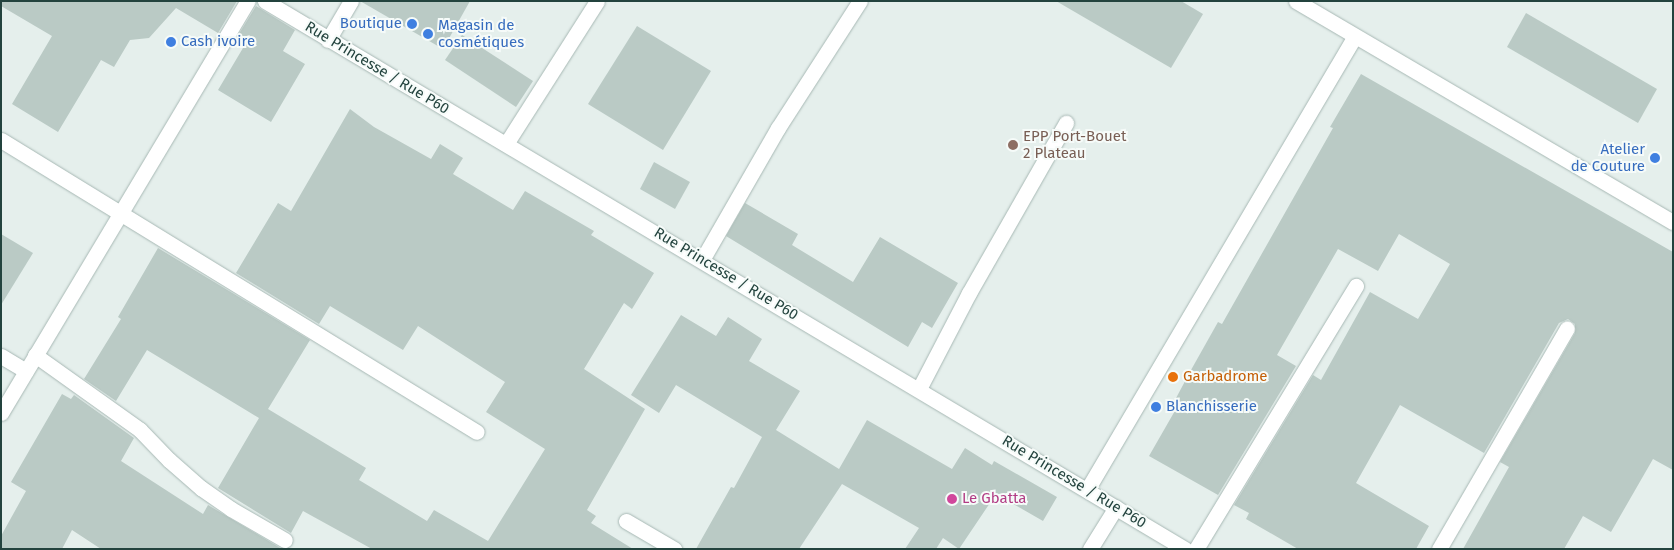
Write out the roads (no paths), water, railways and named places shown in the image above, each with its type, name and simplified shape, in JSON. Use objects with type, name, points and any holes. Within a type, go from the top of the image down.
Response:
[{"type":"street","points":[[1,413],[248,1]]},
{"type":"street","name":"Rue Princesse / Rue P60","points":[[265,1],[1186,549]]},
{"type":"street","points":[[328,40],[351,1]]},
{"type":"street","points":[[506,144],[597,1]]},
{"type":"street","points":[[702,260],[778,128],[860,1]]},
{"type":"street","points":[[1296,1],[1673,222]]},
{"type":"street","points":[[1087,490],[1355,36]]},
{"type":"street","points":[[919,389],[969,293],[1066,123]]},
{"type":"street","points":[[1,140],[478,432]]},
{"type":"street","points":[[1196,549],[1356,286]]},
{"type":"street","points":[[1439,549],[1567,328]]},
{"type":"street","points":[[36,355],[140,430],[169,460],[201,488],[231,509],[285,540]]},
{"type":"street","points":[[1,356],[26,371]]},
{"type":"street","points":[[1090,549],[1116,507]]},
{"type":"street","points":[[626,521],[674,549]]},
{"type":"place","name":"Boutique","points":[[412,24]]},
{"type":"place","name":"Magasin de cosmétiques","points":[[428,34]]},
{"type":"place","name":"Cash ivoire","points":[[171,42]]},
{"type":"place","name":"EPP Port-Bouet 2 Plateau","points":[[1013,145]]},
{"type":"place","name":"Atelier de Couture","points":[[1655,158]]},
{"type":"place","name":"Garbadrome","points":[[1173,377]]},
{"type":"place","name":"Blanchisserie","points":[[1156,407]]},
{"type":"place","name":"Le Gbatta","points":[[952,499]]}]
